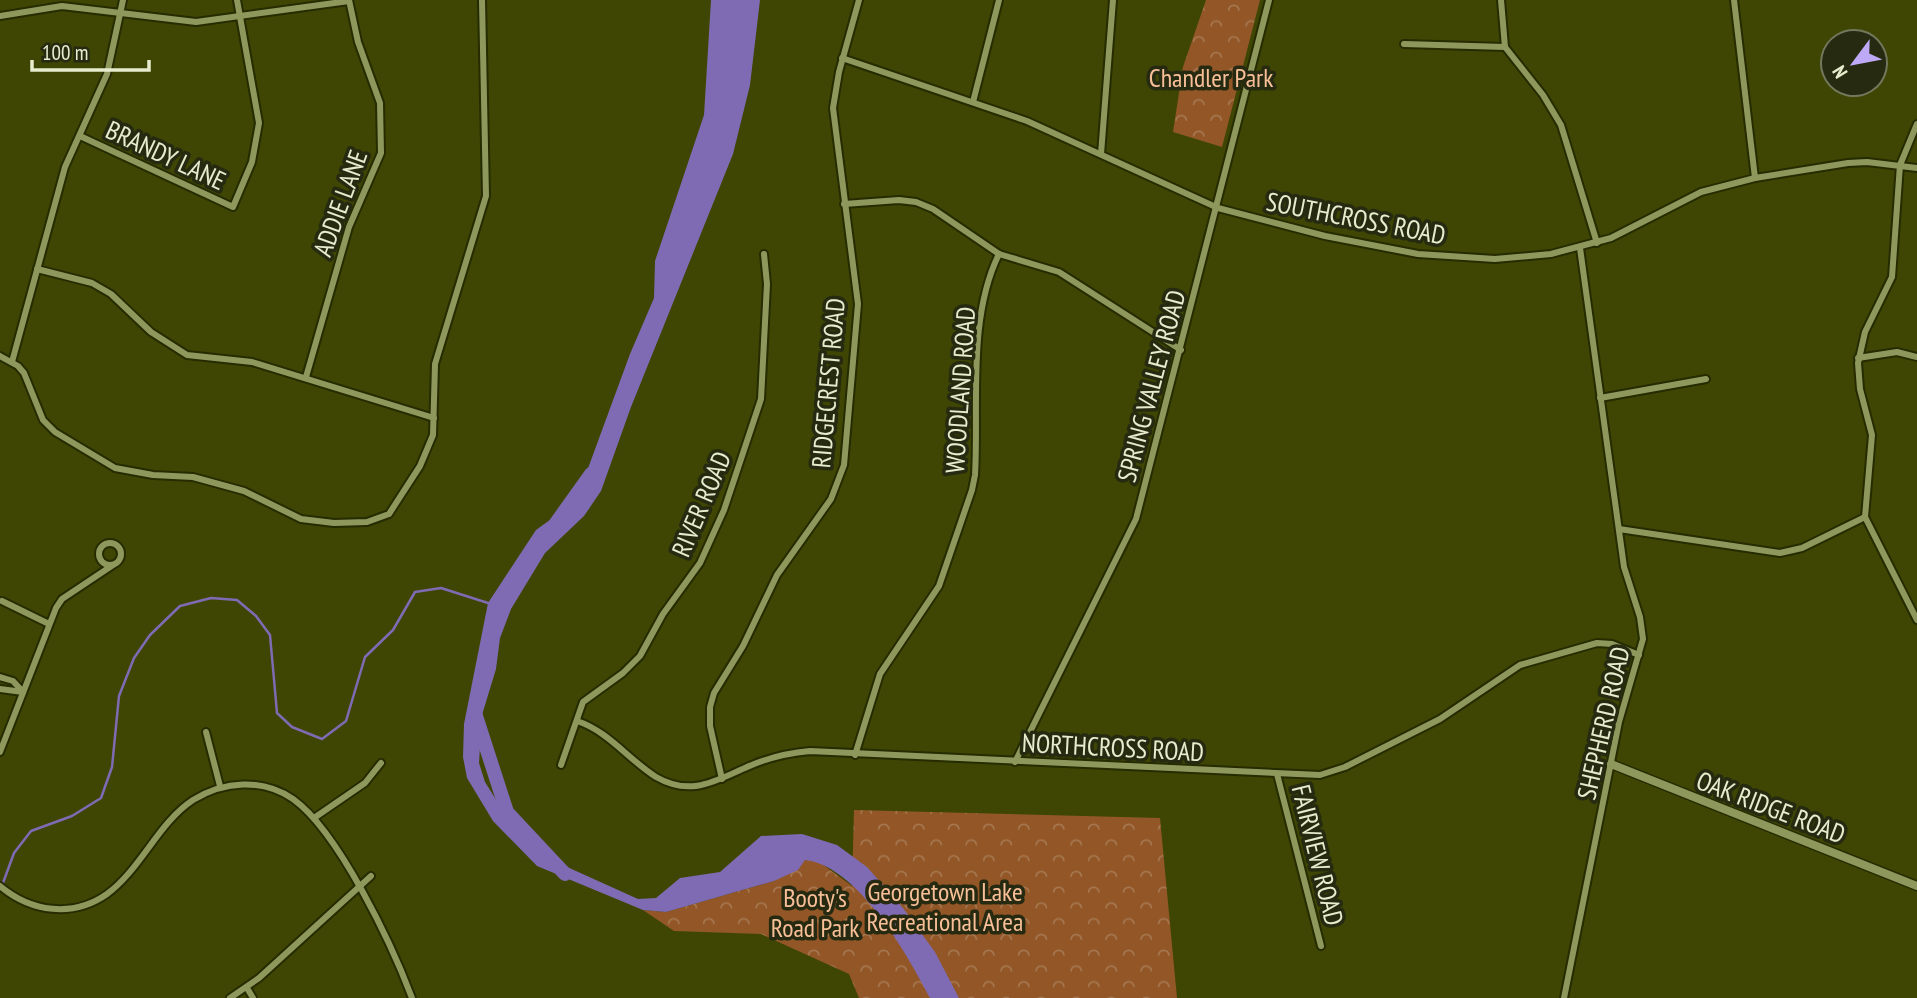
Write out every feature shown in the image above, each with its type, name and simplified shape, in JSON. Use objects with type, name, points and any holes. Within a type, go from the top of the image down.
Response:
[{"type":"street","points":[[21,0],[27,10]]},
{"type":"street","points":[[27,10],[30,0]]},
{"type":"street","points":[[12,362],[65,167],[107,74],[123,0]]},
{"type":"street","name":"BRANDY LANE","points":[[80,136],[233,207],[252,162],[259,123],[237,0]]},
{"type":"street","points":[[0,16],[62,5],[196,22],[241,18],[349,0]]},
{"type":"street","name":"ADDIE LANE","points":[[306,377],[349,227],[381,153],[380,103],[358,42],[349,0]]},
{"type":"street","points":[[0,356],[24,373],[43,421],[55,432],[115,468],[153,475],[193,477],[243,490],[301,519],[334,523],[371,521],[389,514],[420,466],[433,435],[435,364],[486,196],[482,0]]},
{"type":"street","name":"RIDGECREST ROAD","points":[[722,779],[710,726],[714,694],[743,646],[777,575],[834,492],[844,465],[858,304],[833,108],[842,58],[859,0]]},
{"type":"street","points":[[974,102],[999,0]]},
{"type":"street","points":[[1101,154],[1113,0]]},
{"type":"street","name":"SPRING VALLEY ROAD","points":[[1015,762],[1136,519],[1218,208],[1269,0]]},
{"type":"street","points":[[1501,0],[1505,47],[1543,94],[1558,119],[1597,243]]},
{"type":"street","points":[[1734,0],[1755,178]]},
{"type":"street","points":[[1404,44],[1505,47]]},
{"type":"street","name":"SOUTHCROSS ROAD","points":[[842,58],[974,102],[1101,154],[1218,208],[1325,236],[1419,254],[1495,259],[1580,248],[1635,228],[1702,192],[1755,178],[1843,163],[1917,168]]},
{"type":"street","points":[[1917,124],[1900,165],[1892,277],[1865,332],[1858,358],[1860,390],[1872,435],[1865,517],[1917,620]]},
{"type":"street","points":[[844,204],[916,202],[933,209],[999,254],[1059,272],[1181,351]]},
{"type":"street","name":"SHEPHERD ROAD","points":[[1564,998],[1611,764],[1639,655],[1642,628],[1627,581],[1580,248]]},
{"type":"street","name":"RIVER ROAD","points":[[561,765],[583,702],[624,673],[640,656],[663,614],[701,563],[724,510],[761,399],[767,284],[764,254]]},
{"type":"street","name":"WOODLAND ROAD","points":[[855,755],[880,674],[939,586],[972,490],[975,475],[980,339],[991,271],[999,254]]},
{"type":"street","points":[[37,269],[92,283],[111,294],[151,332],[187,355],[252,362],[434,418]]},
{"type":"street","points":[[1858,358],[1897,352],[1917,357]]},
{"type":"street","points":[[1600,398],[1706,379]]},
{"type":"street","points":[[1619,529],[1780,553],[1802,548],[1865,517]]},
{"type":"street","points":[[0,752],[48,624],[62,599],[113,565]]},
{"type":"street","points":[[2,601],[48,624]]},
{"type":"street","name":"NORTHCROSS ROAD","points":[[577,721],[603,735],[658,778],[681,787],[696,789],[770,758],[793,753],[1320,775],[1345,767],[1457,709],[1508,671],[1532,661],[1597,643],[1612,644],[1639,655]]},
{"type":"street","points":[[0,677],[13,681],[23,692]]},
{"type":"street","points":[[0,689],[23,692]]},
{"type":"street","points":[[206,732],[220,786]]},
{"type":"street","points":[[314,818],[365,783],[381,763]]},
{"type":"street","name":"OAK RIDGE ROAD","points":[[1611,764],[1917,886]]},
{"type":"street","name":"FAIRVIEW ROAD","points":[[1277,774],[1321,946]]},
{"type":"street","points":[[0,886],[13,896],[35,906],[59,910],[86,905],[118,884],[181,810],[220,786],[248,784],[277,790],[314,818],[358,885],[406,976],[412,998]]},
{"type":"street","points":[[230,998],[247,988],[371,876]]},
{"type":"street","points":[[247,988],[253,998]]},
{"type":"green space","name":"Chandler Park","points":[[1206,0],[1260,0],[1222,147],[1173,132],[1183,67]]},
{"type":"green space","name":"Georgetown Lake Recreational Area","points":[[854,810],[1160,818],[1177,998],[859,998],[849,974],[761,934],[674,931],[643,910],[666,912],[774,881],[805,860],[818,861],[852,886]]},
{"type":"shaded area","points":[[711,0],[760,0],[750,85],[733,154],[631,407],[601,491],[584,516],[545,553],[511,609],[500,638],[496,669],[482,715],[479,763],[485,782],[500,806],[517,830],[545,857],[638,899],[656,898],[680,878],[720,872],[761,836],[802,834],[837,845],[867,867],[903,908],[935,952],[959,998],[930,998],[879,915],[844,878],[825,866],[805,860],[798,870],[774,881],[666,912],[643,910],[537,866],[493,821],[467,778],[463,757],[464,724],[488,603],[536,530],[576,501],[630,354],[654,298],[655,261],[704,115]]},
{"type":"waterway","points":[[556,523],[591,474]]},
{"type":"waterway","points":[[0,891],[14,853],[31,831],[72,816],[101,798],[112,767],[119,696],[134,658],[150,635],[180,606],[211,598],[237,600],[256,616],[270,635],[277,713],[292,727],[322,739],[346,721],[365,657],[393,630],[415,592],[441,588],[488,603]]},
{"type":"waterway","points":[[475,713],[507,812],[565,874]]},
{"type":"park label","name":"Booty's Road Park","points":[[815,912]]}]
